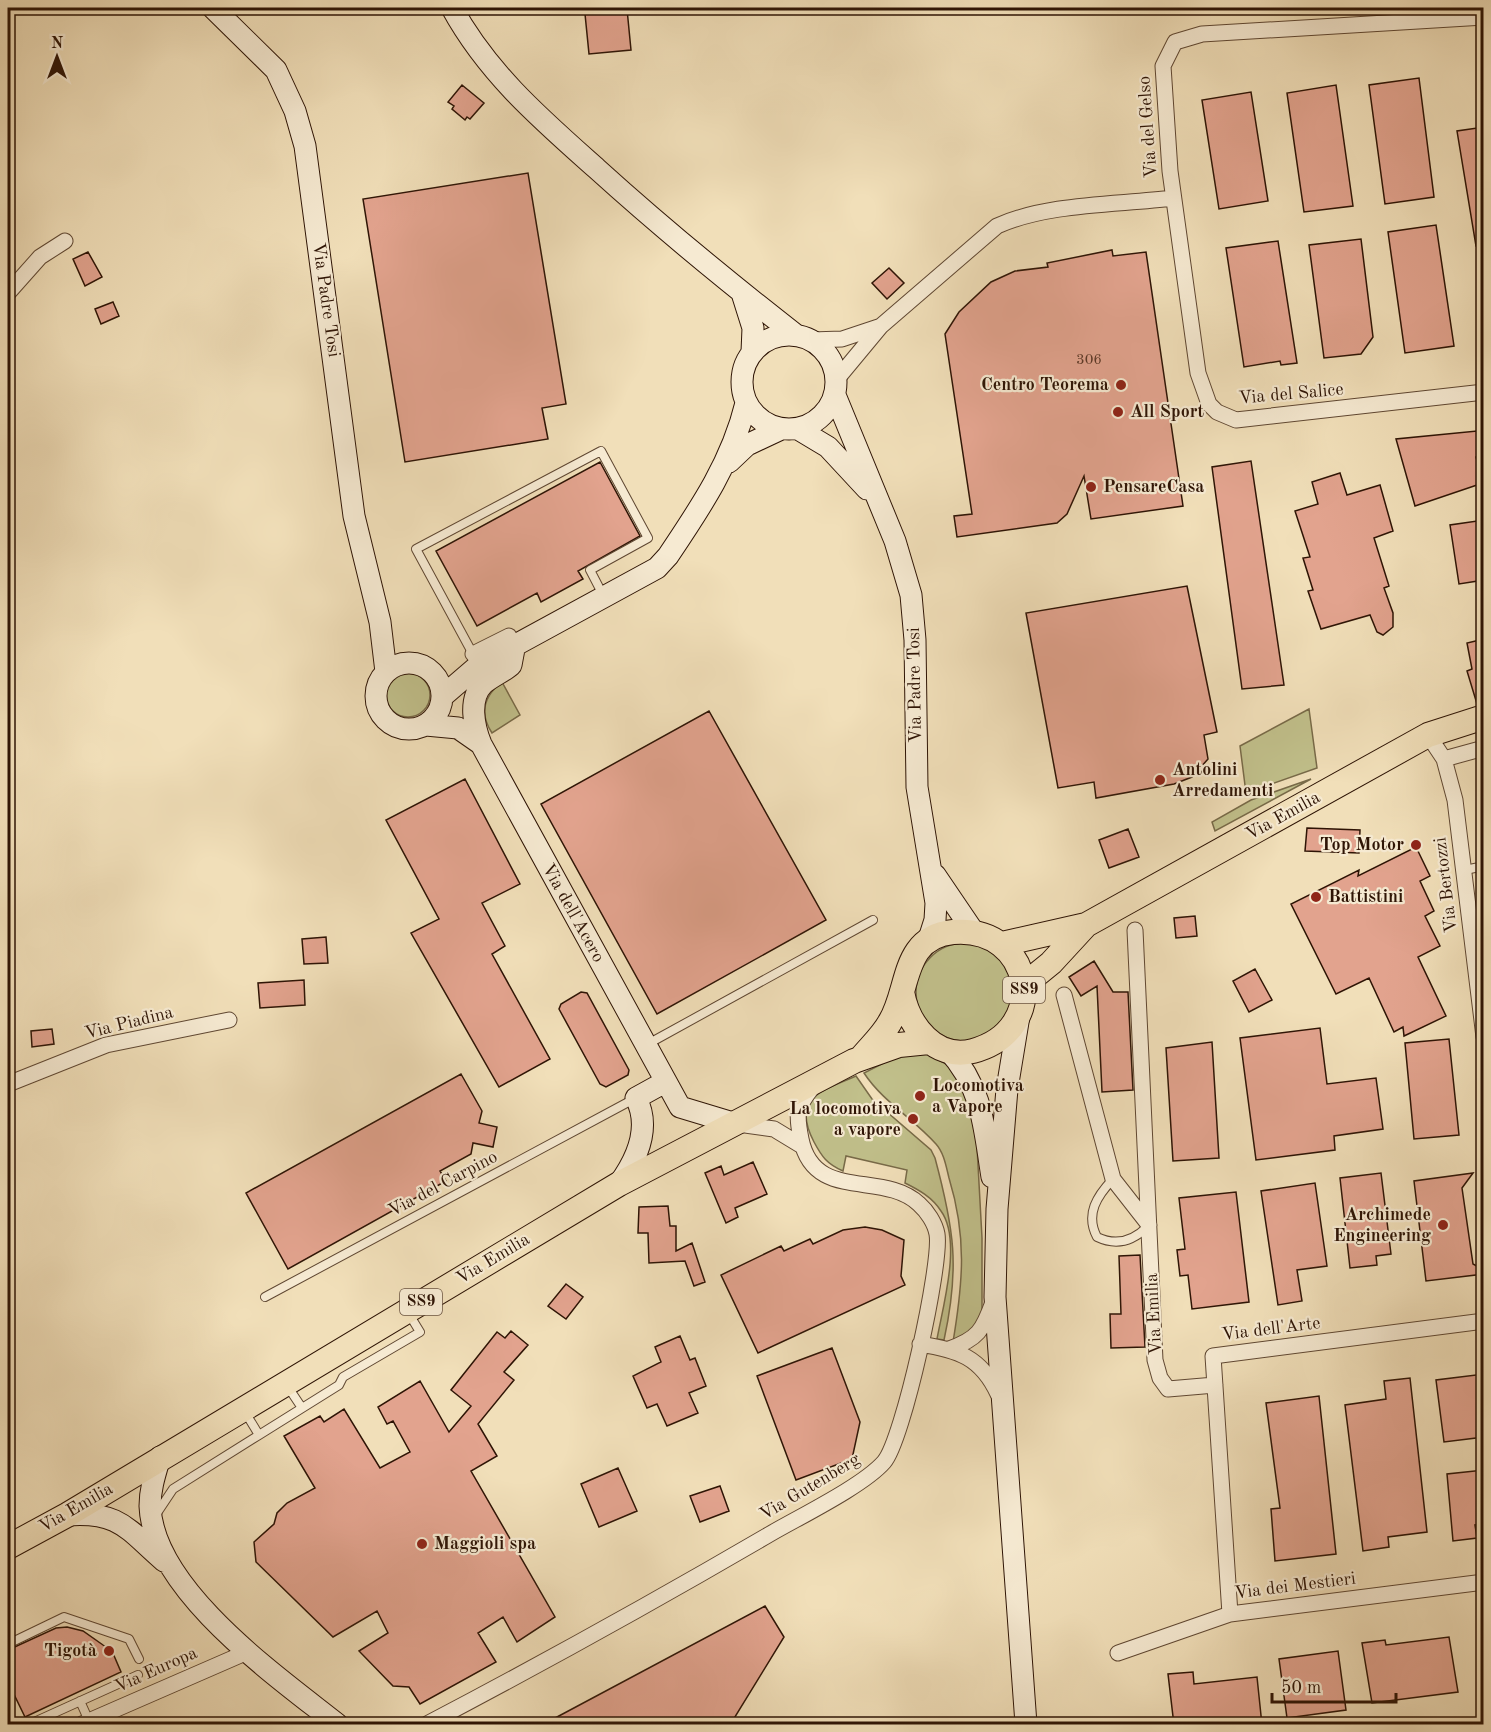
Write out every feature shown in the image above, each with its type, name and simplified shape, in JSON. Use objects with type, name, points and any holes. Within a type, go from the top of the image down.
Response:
[{"type":"main road","name":"Via Emilia","points":[[1002,944],[1086,925],[1428,735],[1484,717]]},
{"type":"main road","name":"Via Emilia","points":[[8,1546],[67,1515],[160,1457],[619,1184],[733,1123],[861,1058],[899,1045],[939,1046],[969,1052],[990,1046],[1007,1034],[1019,1016],[1024,1001],[1024,985],[1051,963],[1086,925]]},
{"type":"main road","name":"Via Emilia","points":[[861,1058],[890,1022],[902,992],[909,964],[928,942],[950,932],[973,931]]},
{"type":"main road","points":[[973,931],[989,936],[1002,944]]},
{"type":"main road","name":"SS9","points":[[1002,944],[1020,970],[1024,985]]},
{"type":"main road","points":[[902,992],[906,1011],[915,1029],[939,1046]]},
{"type":"street","name":"Via Padre Tosi","points":[[213,8],[276,70],[296,111],[305,146],[354,516],[380,622],[386,672],[381,678],[376,695],[380,712],[392,724],[400,728],[417,728],[426,725]]},
{"type":"street","name":"Via Padre Tosi","points":[[452,8],[468,38],[524,104],[742,293],[828,356],[836,386],[878,504],[895,541],[911,595],[915,640],[917,787],[920,816],[932,871],[935,920],[928,942]]},
{"type":"street","name":"Via del Gelso","points":[[1173,198],[1163,66],[1175,42],[1202,34],[1484,17]]},
{"type":"street","points":[[725,466],[747,445],[822,417],[836,386],[880,326],[997,226],[1016,218],[1173,198]]},
{"type":"street","name":"Via del Salice","points":[[1173,198],[1198,373],[1209,404],[1217,412],[1236,420],[1484,393]]},
{"type":"street","points":[[8,293],[40,257],[65,241]]},
{"type":"street","points":[[386,672],[400,664],[425,668],[476,660],[605,598],[657,568],[668,556],[725,466],[739,431],[746,403],[742,377],[752,352],[753,328],[742,293]]},
{"type":"street","points":[[752,352],[765,342],[780,336],[842,339],[880,326]]},
{"type":"street","name":"Via Padre Tosi","points":[[746,403],[760,420],[790,429],[828,447],[878,504]]},
{"type":"street","name":"Via Padre Tosi","points":[[380,622],[401,650],[438,679],[443,699]]},
{"type":"street","name":"Via dell'Acero","points":[[478,739],[473,712],[476,698],[482,685],[511,665],[511,642]]},
{"type":"street","points":[[426,725],[433,719],[443,699],[476,660]]},
{"type":"street","name":"Via dell'Acero","points":[[443,699],[478,739],[680,1107],[733,1123]]},
{"type":"street","name":"Via dell'Acero","points":[[426,725],[458,728],[478,739]]},
{"type":"street","name":"Via Bertozzi","points":[[1428,735],[1444,759],[1452,779],[1484,1037]]},
{"type":"street","points":[[1444,759],[1484,748]]},
{"type":"street","name":"Via Padre Tosi","points":[[932,871],[973,931]]},
{"type":"street","name":"Via Emilia","points":[[1135,930],[1155,1360],[1160,1378],[1168,1389],[1215,1385]]},
{"type":"street","points":[[1064,995],[1113,1179],[1149,1225]]},
{"type":"street","points":[[1019,1016],[1008,1089],[997,1209],[995,1297],[1026,1725]]},
{"type":"street","name":"Via Piadina","points":[[8,1084],[106,1045],[229,1020]]},
{"type":"street","points":[[939,1046],[964,1068],[980,1100],[997,1209]]},
{"type":"street","name":"Via Gutenberg","points":[[428,1725],[688,1582],[872,1473],[885,1461],[894,1444],[920,1344],[937,1235],[930,1217],[918,1203],[903,1194],[829,1177],[816,1171],[802,1146],[797,1120],[799,1105],[819,1080]]},
{"type":"street","points":[[619,1184],[632,1167],[643,1131],[642,1110],[636,1098],[665,1082]]},
{"type":"street","name":"Via Gutenberg","points":[[733,1123],[774,1129],[802,1146]]},
{"type":"street","points":[[949,1349],[968,1343],[979,1333],[995,1297]]},
{"type":"street","name":"Via dell'Arte","points":[[1230,1614],[1214,1356],[1484,1321]]},
{"type":"street","points":[[920,1344],[949,1349],[978,1364],[990,1378],[1002,1403]]},
{"type":"street","points":[[160,1457],[152,1483],[152,1523],[171,1567]]},
{"type":"street","points":[[67,1515],[89,1513],[116,1519],[171,1567],[210,1617],[245,1653],[337,1725]]},
{"type":"street","name":"Via dei Mestieri","points":[[1118,1653],[1230,1614],[1484,1582]]},
{"type":"street","name":"Via Europa","points":[[86,1723],[245,1653]]},
{"type":"lane","points":[[476,660],[416,549],[601,451],[648,538],[590,570],[605,598]]},
{"type":"lane","points":[[1465,870],[1484,866]]},
{"type":"lane","points":[[645,1045],[873,920]]},
{"type":"lane","name":"Via del Carpino","points":[[265,1297],[636,1098]]},
{"type":"lane","points":[[1113,1179],[1099,1194],[1092,1211],[1093,1229],[1097,1237],[1121,1242],[1139,1236],[1149,1225]]},
{"type":"lane","points":[[152,1523],[173,1489],[339,1385],[343,1377],[420,1332],[407,1311]]},
{"type":"lane","points":[[285,1383],[302,1408]]},
{"type":"lane","points":[[242,1408],[258,1435]]},
{"type":"lane","points":[[8,1644],[64,1617],[129,1639],[139,1659]]},
{"type":"lane","points":[[32,1723],[138,1675]]},
{"type":"lane","points":[[80,1701],[86,1723]]},
{"type":"shaded area","points":[[408,673],[423,680],[430,695],[423,710],[408,717],[393,710],[386,695],[393,680]]},
{"type":"shaded area","points":[[502,682],[520,715],[492,733],[486,719],[485,705],[491,693]]},
{"type":"shaded area","points":[[1309,709],[1317,768],[1246,793],[1240,746]]},
{"type":"shaded area","points":[[1311,779],[1215,831],[1212,822],[1251,800]]},
{"type":"shaded area","points":[[965,943],[984,947],[1000,957],[1010,973],[1014,992],[1010,1011],[1000,1027],[984,1037],[965,1041],[946,1037],[930,1027],[920,1011],[916,992],[920,973],[930,957],[946,947]]},
{"type":"shaded area","points":[[905,1052],[927,1054],[950,1066],[975,1110],[982,1238],[982,1324],[953,1342],[962,1260],[959,1220],[944,1160],[936,1144],[880,1093],[864,1073]]},
{"type":"shaded area","points":[[856,1076],[872,1099],[931,1150],[935,1158],[947,1206],[953,1248],[952,1291],[944,1340],[937,1339],[951,1256],[947,1223],[941,1211],[920,1191],[905,1183],[907,1170],[846,1156],[843,1171],[833,1166],[820,1152],[808,1127],[806,1115],[813,1098],[831,1086]]},
{"type":"building","points":[[627,9],[631,50],[589,54],[585,14]]},
{"type":"building","points":[[1419,78],[1434,197],[1385,204],[1369,85]]},
{"type":"building","points":[[462,85],[484,103],[470,119],[467,117],[465,120],[452,109],[454,106],[448,102]]},
{"type":"building","points":[[1336,85],[1353,206],[1304,212],[1287,93]]},
{"type":"building","points":[[1251,92],[1268,201],[1219,209],[1202,100]]},
{"type":"building","points":[[1484,127],[1484,246],[1476,246],[1457,131]]},
{"type":"building","points":[[528,173],[566,404],[542,408],[548,439],[405,462],[363,199]]},
{"type":"building","points":[[1436,225],[1454,346],[1405,353],[1388,232]]},
{"type":"building","points":[[1361,239],[1373,337],[1361,354],[1324,358],[1309,245]]},
{"type":"building","points":[[1278,241],[1297,363],[1281,365],[1280,361],[1244,367],[1226,248]]},
{"type":"building","points":[[1112,250],[1113,256],[1146,252],[1183,506],[1091,519],[1084,476],[1067,514],[1057,523],[957,537],[954,516],[972,514],[945,334],[959,312],[991,282],[1015,271],[1048,267],[1047,263]]},
{"type":"building","points":[[88,252],[102,277],[85,286],[73,259]]},
{"type":"building","points":[[889,268],[904,283],[887,299],[872,283]]},
{"type":"building","points":[[113,302],[119,316],[101,324],[95,309]]},
{"type":"building","points":[[1477,431],[1480,456],[1476,457],[1483,483],[1415,506],[1396,439]]},
{"type":"building","points":[[1251,461],[1284,685],[1242,689],[1212,467]]},
{"type":"building","points":[[600,462],[640,536],[578,571],[583,579],[541,602],[537,593],[477,626],[436,551]]},
{"type":"building","points":[[1340,473],[1347,495],[1380,485],[1393,531],[1374,538],[1389,586],[1384,588],[1393,613],[1393,627],[1383,635],[1377,632],[1370,615],[1321,629],[1308,591],[1313,590],[1303,558],[1310,557],[1295,511],[1318,504],[1312,482]]},
{"type":"building","points":[[1484,520],[1484,580],[1459,584],[1450,525]]},
{"type":"building","points":[[1187,586],[1217,732],[1204,735],[1208,759],[1192,777],[1174,784],[1096,798],[1094,782],[1058,788],[1026,613]]},
{"type":"building","points":[[1484,639],[1484,703],[1477,704],[1467,671],[1472,669],[1467,643]]},
{"type":"building","points":[[709,711],[826,920],[657,1014],[541,804]]},
{"type":"building","points":[[465,779],[520,884],[482,903],[505,946],[492,954],[550,1059],[499,1087],[411,933],[439,919],[386,820]]},
{"type":"building","points":[[1307,828],[1360,830],[1359,853],[1305,851]]},
{"type":"building","points":[[1128,829],[1139,857],[1109,868],[1099,840]]},
{"type":"building","points":[[1416,847],[1430,876],[1420,881],[1434,911],[1425,916],[1440,946],[1418,957],[1446,1016],[1404,1036],[1403,1027],[1394,1032],[1369,978],[1336,994],[1291,904],[1359,870],[1358,876]]},
{"type":"building","points":[[1195,916],[1197,936],[1176,938],[1174,918]]},
{"type":"building","points":[[326,937],[328,963],[304,964],[302,939]]},
{"type":"building","points":[[1094,961],[1113,992],[1128,992],[1133,1090],[1102,1092],[1097,986],[1081,996],[1069,977]]},
{"type":"building","points":[[1255,969],[1272,1000],[1249,1012],[1233,981]]},
{"type":"building","points":[[304,980],[305,1005],[260,1008],[258,983]]},
{"type":"building","points":[[581,992],[587,993],[629,1070],[628,1075],[606,1087],[600,1084],[559,1009],[561,1004]]},
{"type":"building","points":[[1320,1028],[1327,1084],[1376,1078],[1383,1129],[1334,1136],[1335,1150],[1256,1160],[1240,1038]]},
{"type":"building","points":[[52,1029],[54,1044],[32,1047],[31,1031]]},
{"type":"building","points":[[1449,1039],[1459,1135],[1414,1139],[1405,1043]]},
{"type":"building","points":[[1212,1042],[1219,1158],[1173,1161],[1166,1048]]},
{"type":"building","points":[[461,1074],[482,1111],[479,1123],[497,1127],[493,1147],[473,1143],[471,1154],[440,1171],[446,1181],[288,1269],[246,1193]]},
{"type":"building","points":[[753,1162],[767,1194],[735,1208],[738,1217],[726,1223],[705,1173],[721,1166],[724,1175]]},
{"type":"building","points":[[1381,1173],[1391,1254],[1376,1256],[1377,1265],[1350,1268],[1340,1178]]},
{"type":"building","name":"Archimede Engineering","points":[[1473,1173],[1462,1188],[1473,1264],[1484,1270],[1484,1274],[1426,1281],[1414,1181]]},
{"type":"building","points":[[1315,1183],[1327,1266],[1297,1270],[1302,1301],[1278,1305],[1261,1191]]},
{"type":"building","points":[[1236,1192],[1249,1302],[1192,1309],[1188,1275],[1180,1276],[1177,1250],[1185,1249],[1179,1198]]},
{"type":"building","points":[[668,1206],[670,1226],[676,1226],[676,1251],[692,1243],[705,1282],[694,1286],[685,1261],[649,1263],[648,1233],[638,1233],[639,1207]]},
{"type":"building","points":[[865,1227],[882,1230],[904,1240],[901,1276],[905,1285],[758,1353],[721,1275],[781,1246],[784,1251],[810,1239],[813,1244],[843,1230]]},
{"type":"building","points":[[1140,1255],[1145,1347],[1111,1348],[1110,1314],[1121,1314],[1119,1256]]},
{"type":"building","points":[[566,1284],[583,1297],[566,1319],[548,1306]]},
{"type":"building","name":"Maggioli spa","points":[[511,1331],[528,1345],[504,1372],[514,1380],[478,1424],[497,1456],[471,1471],[555,1617],[517,1642],[503,1617],[478,1633],[496,1662],[420,1704],[409,1687],[393,1686],[359,1651],[388,1633],[377,1611],[333,1637],[256,1562],[254,1542],[274,1524],[277,1513],[287,1503],[315,1488],[284,1436],[320,1416],[324,1422],[344,1409],[380,1468],[410,1452],[393,1421],[387,1424],[378,1407],[420,1381],[449,1432],[471,1406],[451,1390],[497,1332],[505,1338]]},
{"type":"building","points":[[680,1336],[690,1360],[695,1358],[706,1386],[689,1393],[698,1413],[667,1426],[657,1404],[647,1408],[633,1376],[661,1362],[655,1347]]},
{"type":"building","points":[[832,1348],[860,1422],[852,1459],[796,1480],[757,1376]]},
{"type":"building","points":[[1484,1374],[1484,1437],[1444,1442],[1436,1380]]},
{"type":"building","points":[[1410,1378],[1427,1532],[1388,1537],[1389,1547],[1363,1551],[1345,1405],[1386,1399],[1384,1381]]},
{"type":"building","points":[[1319,1396],[1336,1554],[1275,1561],[1271,1509],[1280,1508],[1266,1403]]},
{"type":"building","points":[[618,1468],[637,1511],[599,1527],[581,1484]]},
{"type":"building","points":[[1484,1470],[1484,1524],[1475,1525],[1477,1538],[1453,1541],[1447,1474]]},
{"type":"building","points":[[720,1486],[729,1511],[700,1522],[690,1496]]},
{"type":"building","points":[[765,1606],[784,1637],[730,1725],[542,1725]]},
{"type":"building","points":[[67,1627],[83,1631],[112,1651],[121,1672],[25,1717],[8,1682],[8,1650],[56,1628]]},
{"type":"building","points":[[1449,1637],[1458,1692],[1372,1703],[1362,1643],[1385,1640],[1386,1645]]},
{"type":"building","points":[[1338,1651],[1346,1710],[1287,1718],[1279,1659]]},
{"type":"building","points":[[1193,1672],[1194,1684],[1257,1677],[1262,1725],[1174,1725],[1168,1674]]},
{"type":"place","name":"Centro Teorema","points":[[1121,385]]},
{"type":"place","name":"All Sport","points":[[1118,412]]},
{"type":"place","name":"PensareCasa","points":[[1091,487]]},
{"type":"place","name":"Antolini Arredamenti","points":[[1160,780]]},
{"type":"place","name":"Top Motor","points":[[1416,845]]},
{"type":"place","name":"Battistini","points":[[1316,897]]},
{"type":"place","name":"Locomotiva a Vapore","points":[[920,1096]]},
{"type":"place","name":"La locomotiva a vapore","points":[[913,1119]]},
{"type":"place","name":"Archimede Engineering","points":[[1443,1225]]},
{"type":"place","name":"Maggioli spa","points":[[422,1544]]},
{"type":"place","name":"Tigotà","points":[[109,1651]]}]
